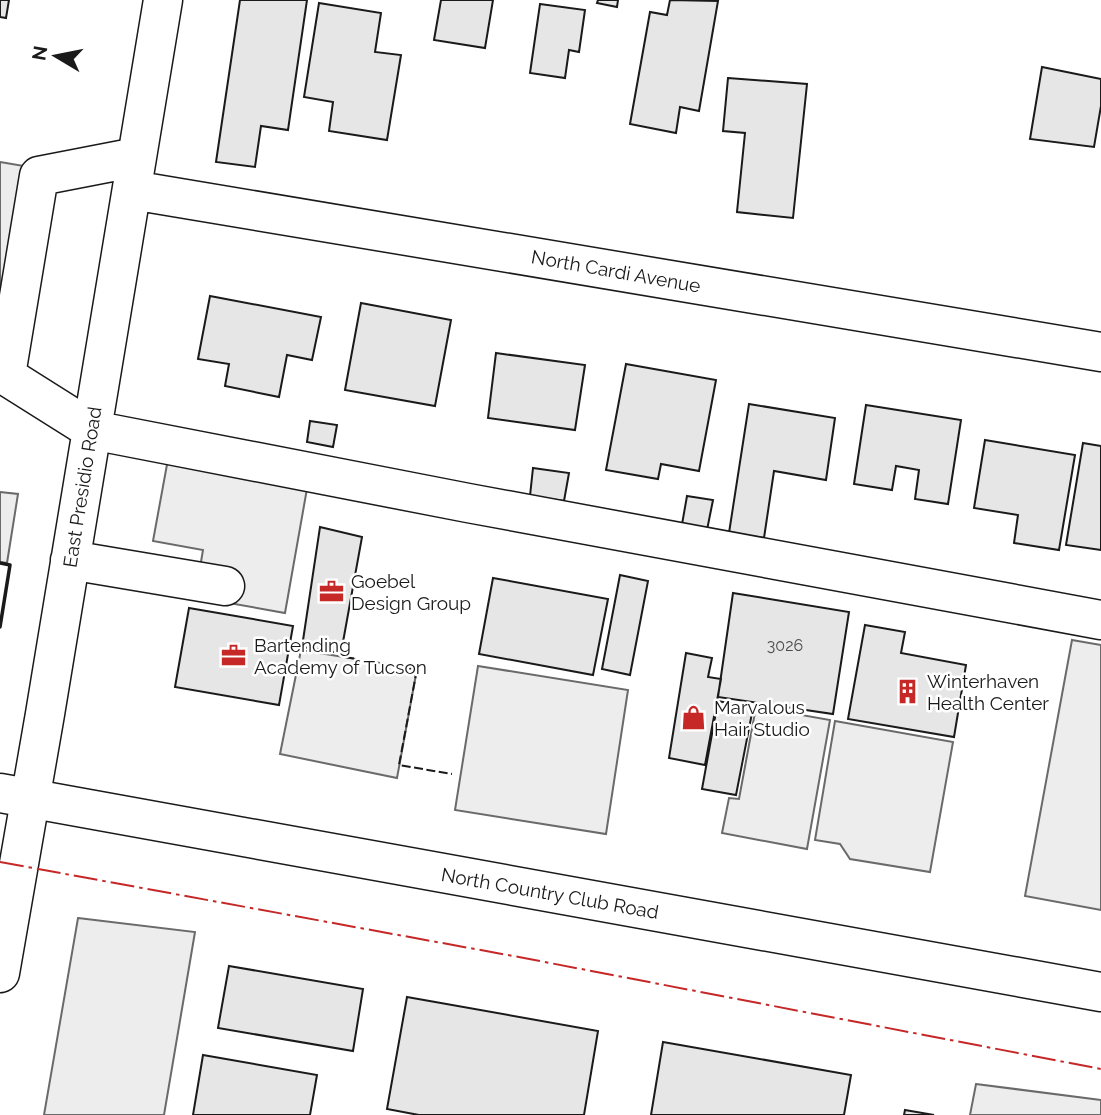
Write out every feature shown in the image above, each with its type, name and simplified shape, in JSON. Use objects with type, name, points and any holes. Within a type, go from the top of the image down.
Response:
[{"type":"street","name":"East Presidio Road","points":[[0,973],[15,796],[70,560],[163,0]]},
{"type":"street","name":"North Cardi Avenue","points":[[134,173],[1101,352]]},
{"type":"street","points":[[134,173],[39,176],[3,373],[92,430],[468,503],[1101,620]]},
{"type":"street","points":[[70,560],[225,586]]},
{"type":"street","name":"North Country Club Road","points":[[15,796],[1101,992]]},
{"type":"shaded area","points":[[0,162],[24,166],[0,324]]},
{"type":"shaded area","points":[[168,459],[308,483],[285,613],[195,597],[203,550],[153,541]]},
{"type":"shaded area","points":[[0,492],[18,494],[7,563],[0,562]]},
{"type":"shaded area","points":[[1072,640],[1101,645],[1101,910],[1025,896]]},
{"type":"shaded area","points":[[301,650],[417,669],[397,778],[280,754]]},
{"type":"shaded area","points":[[478,666],[628,690],[606,834],[455,810]]},
{"type":"shaded area","points":[[756,707],[830,720],[807,849],[722,833],[729,798],[739,799]]},
{"type":"shaded area","points":[[835,721],[953,742],[930,872],[850,859],[840,844],[815,840]]},
{"type":"shaded area","points":[[78,918],[195,932],[164,1115],[44,1115]]},
{"type":"shaded area","points":[[976,1084],[1101,1100],[1101,1115],[970,1115]]},
{"type":"building","points":[[0,0],[9,0],[6,18],[0,17]]},
{"type":"building","points":[[240,0],[307,0],[288,130],[261,126],[255,167],[216,162]]},
{"type":"building","points":[[441,0],[493,0],[485,48],[434,40]]},
{"type":"building","points":[[598,0],[618,0],[617,7],[597,3]]},
{"type":"building","points":[[670,0],[718,1],[699,111],[680,107],[676,133],[630,124],[650,12],[667,15]]},
{"type":"building","points":[[319,3],[381,13],[375,52],[401,55],[387,140],[329,131],[333,102],[304,97]]},
{"type":"building","points":[[540,4],[585,10],[579,52],[569,50],[565,78],[530,73]]},
{"type":"building","points":[[1042,67],[1101,79],[1101,106],[1094,147],[1030,139]]},
{"type":"building","points":[[728,78],[807,84],[793,218],[737,212],[745,133],[723,131]]},
{"type":"building","points":[[210,296],[321,317],[312,360],[287,355],[279,397],[225,386],[229,364],[198,359]]},
{"type":"building","points":[[361,303],[451,320],[435,406],[345,390]]},
{"type":"building","points":[[496,353],[585,365],[575,430],[488,418]]},
{"type":"building","points":[[626,364],[716,380],[699,471],[661,464],[658,479],[606,470]]},
{"type":"building","points":[[749,404],[835,418],[826,480],[774,471],[764,538],[729,533]]},
{"type":"building","points":[[866,405],[961,420],[948,504],[915,499],[919,470],[896,466],[892,490],[854,484]]},
{"type":"building","points":[[310,421],[337,425],[333,447],[307,442]]},
{"type":"building","points":[[985,440],[1075,455],[1059,550],[1014,543],[1018,515],[974,508]]},
{"type":"building","points":[[1083,443],[1101,446],[1101,550],[1066,545]]},
{"type":"building","points":[[533,468],[569,473],[564,501],[530,496]]},
{"type":"building","points":[[687,496],[713,500],[706,535],[681,530]]},
{"type":"building","name":"Goebel Design Group","points":[[320,527],[362,537],[341,653],[302,647]]},
{"type":"building","points":[[620,575],[648,581],[630,675],[602,669]]},
{"type":"building","points":[[493,578],[608,599],[593,675],[479,654]]},
{"type":"building","points":[[733,593],[849,612],[833,714],[718,697]]},
{"type":"building","name":"Bartending Academy of Tucson","points":[[189,608],[293,626],[279,705],[175,687]]},
{"type":"building","name":"Winterhaven Health Center","points":[[865,625],[905,632],[901,653],[966,665],[954,737],[848,719]]},
{"type":"building","name":"Marvalous Hair Studio","points":[[686,653],[712,658],[708,677],[721,679],[705,765],[669,758]]},
{"type":"building","points":[[718,701],[753,708],[736,795],[702,789]]},
{"type":"building","points":[[229,966],[363,989],[353,1051],[218,1028]]},
{"type":"building","points":[[407,997],[598,1031],[584,1115],[419,1115],[387,1109]]},
{"type":"building","points":[[663,1042],[851,1075],[844,1115],[651,1115]]},
{"type":"building","points":[[203,1055],[317,1075],[310,1115],[193,1115]]},
{"type":"building","points":[[905,1110],[934,1115],[904,1115]]},
{"type":"fence","points":[[345,657],[373,662]]},
{"type":"fence","points":[[405,668],[417,669],[399,765],[452,774]]},
{"type":"wall","points":[[0,563],[10,565],[0,627]]},
{"type":"power","points":[[0,862],[524,958],[1101,1069]]},
{"type":"place","name":"Goebel Design Group","points":[[331,592]]},
{"type":"place","name":"Bartending Academy of Tucson","points":[[234,656]]},
{"type":"place","name":"Winterhaven Health Center","points":[[907,692]]},
{"type":"place","name":"Marvalous Hair Studio","points":[[694,718]]}]
